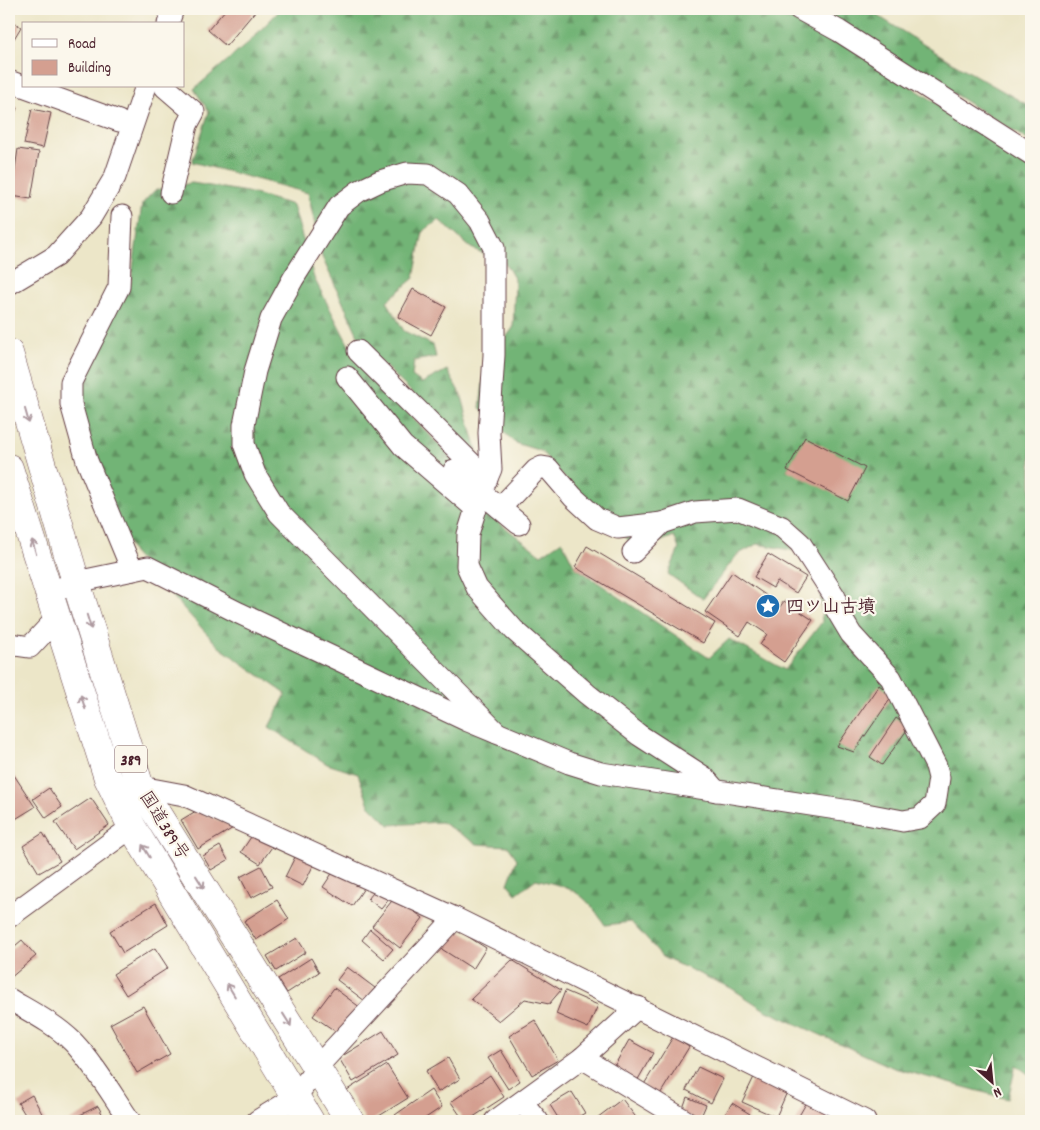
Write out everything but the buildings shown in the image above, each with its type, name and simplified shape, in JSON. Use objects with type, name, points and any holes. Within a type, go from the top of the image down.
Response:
[{"type":"highway","name":"国道389号","points":[[9,353],[76,582],[140,787],[350,1121]]},
{"type":"highway","name":"国道389号","points":[[9,468],[108,778],[132,827],[310,1121]]},
{"type":"street","points":[[169,22],[173,9]]},
{"type":"street","points":[[799,9],[839,31],[1031,154]]},
{"type":"street","points":[[9,81],[22,86]]},
{"type":"street","points":[[28,88],[119,122]]},
{"type":"street","points":[[9,284],[56,256],[91,217],[115,177],[156,88]]},
{"type":"street","points":[[158,88],[194,112],[187,125],[171,193]]},
{"type":"street","points":[[496,733],[279,512],[255,474],[244,444],[244,425],[255,372],[271,319],[293,279],[339,206],[359,191],[380,181],[407,173],[428,174],[458,194],[480,222],[494,248],[494,355],[489,433],[491,469],[468,534],[467,566],[477,588],[514,630],[587,694],[639,735],[704,778],[716,791]]},
{"type":"street","points":[[122,216],[119,287],[71,382],[71,404],[87,461],[132,570]]},
{"type":"street","points":[[358,351],[481,493]]},
{"type":"street","points":[[347,377],[403,446],[481,493]]},
{"type":"street","points":[[9,644],[30,647],[52,606],[76,582],[148,567],[248,617],[496,733],[569,764],[602,773],[904,821],[920,818],[935,804],[939,778],[936,766],[891,678],[851,634],[836,609],[835,597],[800,543],[782,527],[738,510],[695,512],[662,523],[618,528],[597,519],[573,497],[548,468],[542,467],[536,470],[500,508]]},
{"type":"street","points":[[454,470],[520,524]]},
{"type":"street","points":[[633,552],[662,523]]},
{"type":"street","points":[[108,778],[140,787],[184,795],[455,918],[865,1121]]},
{"type":"street","points":[[9,916],[132,827]]},
{"type":"street","points":[[257,1121],[296,1097],[317,1067],[455,918]]},
{"type":"street","points":[[9,999],[48,1022],[73,1042],[106,1085],[130,1121]]},
{"type":"street","points":[[496,1121],[582,1058],[638,1007]]},
{"type":"street","points":[[582,1058],[686,1121]]},
{"type":"street","points":[[522,1102],[538,1121]]},
{"type":"green space","points":[[281,9],[779,9],[844,43],[1031,164],[1031,1076],[1016,1065],[1008,1099],[894,1068],[765,1010],[731,988],[664,958],[631,922],[605,925],[590,904],[576,893],[560,885],[536,879],[516,894],[508,884],[517,859],[508,846],[477,844],[441,822],[389,825],[369,805],[358,774],[327,764],[269,727],[286,694],[219,647],[133,553],[94,467],[76,394],[86,365],[131,283],[142,204],[155,190],[192,183],[247,192],[293,205],[314,278],[356,359],[468,475],[489,515],[541,555],[562,541],[575,567],[709,658],[729,639],[785,670],[822,622],[820,583],[796,551],[757,544],[737,555],[703,599],[668,574],[679,549],[674,536],[654,544],[644,554],[628,540],[612,519],[568,482],[541,451],[515,443],[480,408],[485,366],[513,328],[515,280],[505,263],[471,248],[439,220],[423,231],[414,278],[387,301],[404,331],[433,345],[436,357],[414,361],[412,376],[422,383],[447,370],[462,397],[479,458],[362,344],[322,257],[308,193],[192,162],[209,112],[194,89],[248,43]]},
{"type":"green space","points":[[818,9],[867,9],[950,61],[1031,107],[1031,142]]},
{"type":"place","name":"四ツ山古墳","points":[[768,606]]}]
